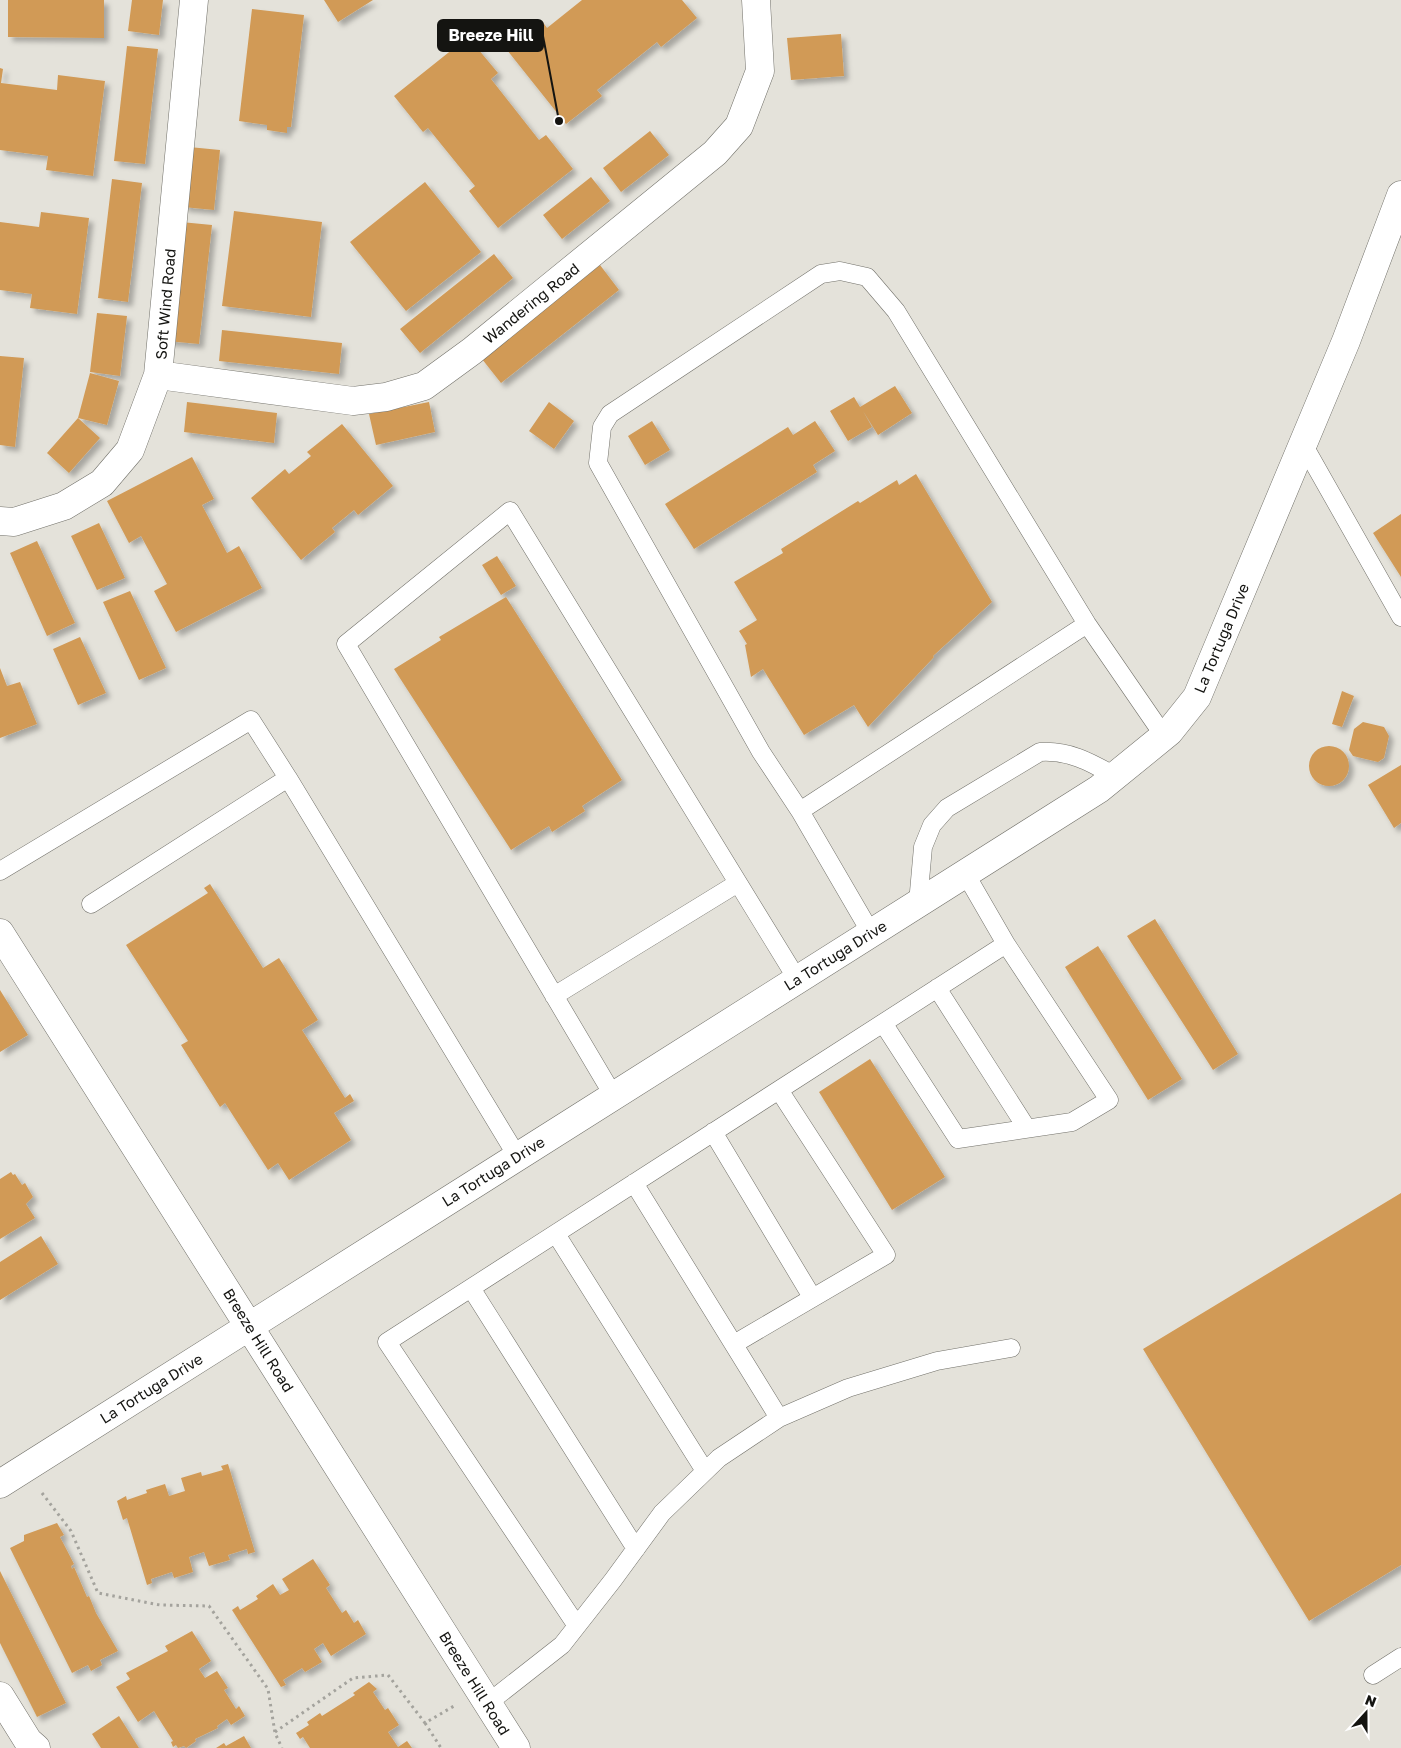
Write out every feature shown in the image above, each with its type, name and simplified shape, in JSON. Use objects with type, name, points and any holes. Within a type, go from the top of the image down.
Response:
[{"type":"street","name":"Soft Wind Road","points":[[0,521],[14,522],[64,506],[102,484],[130,450],[158,375],[194,0]]},
{"type":"street","name":"Wandering Road","points":[[158,375],[353,402],[386,398],[424,386],[472,351],[715,153],[739,126],[760,71],[756,0]]},
{"type":"street","name":"La Tortuga Drive","points":[[0,1484],[1099,789],[1164,736],[1197,697],[1346,341],[1401,195]]},
{"type":"street","name":"Breeze Hill Road","points":[[0,933],[516,1748]]},
{"type":"street","points":[[0,1696],[29,1746]]},
{"type":"lane","points":[[871,932],[800,811],[761,752],[598,463],[598,445],[602,427],[610,414],[821,274],[840,271],[868,277],[896,311],[1087,624],[1164,736]]},
{"type":"lane","points":[[1303,444],[1401,617]]},
{"type":"lane","points":[[613,1095],[346,644],[510,511],[797,979]]},
{"type":"lane","points":[[800,811],[1087,624]]},
{"type":"lane","points":[[0,871],[251,720],[517,1156]]},
{"type":"lane","points":[[918,903],[923,847],[932,825],[947,808],[1040,752],[1058,751],[1080,757],[1115,776]]},
{"type":"lane","points":[[90,904],[288,778]]},
{"type":"lane","points":[[883,1023],[958,1139],[1026,1127],[1072,1122],[1109,1100],[1006,944],[965,873]]},
{"type":"lane","points":[[554,996],[738,883]]},
{"type":"lane","points":[[577,1626],[387,1342],[1006,944]]},
{"type":"lane","points":[[937,988],[1026,1127]]},
{"type":"lane","points":[[734,1344],[886,1255],[779,1090]]},
{"type":"lane","points":[[713,1132],[812,1297]]},
{"type":"lane","points":[[634,1183],[779,1418]]},
{"type":"lane","points":[[556,1234],[705,1471]]},
{"type":"lane","points":[[471,1288],[636,1549]]},
{"type":"lane","points":[[484,1697],[562,1644],[662,1513],[719,1458],[779,1418],[857,1386],[937,1361],[1011,1348]]},
{"type":"lane","points":[[1373,1675],[1401,1657]]},
{"type":"path","points":[[24,1468],[71,1531],[98,1593],[160,1605],[209,1606],[268,1689],[275,1733],[282,1748]]},
{"type":"path","points":[[275,1733],[353,1678],[388,1675],[425,1723],[441,1748]]},
{"type":"path","points":[[425,1723],[484,1697]]},
{"type":"building","points":[[8,0],[104,0],[104,38],[8,37]]},
{"type":"building","points":[[132,0],[163,0],[159,35],[128,31]]},
{"type":"building","points":[[324,0],[373,0],[338,22]]},
{"type":"building","points":[[582,0],[682,0],[697,18],[661,47],[657,42],[597,90],[602,96],[566,124],[507,50],[542,21],[547,28]]},
{"type":"building","points":[[252,9],[304,15],[291,127],[287,127],[287,133],[267,130],[267,125],[239,121]]},
{"type":"building","points":[[841,34],[844,76],[791,80],[787,38]]},
{"type":"building","points":[[468,37],[498,73],[491,79],[539,140],[546,135],[573,169],[498,228],[469,191],[475,186],[428,128],[423,132],[394,96]]},
{"type":"building","points":[[127,46],[158,49],[145,164],[114,161]]},
{"type":"building","points":[[0,68],[3,69],[1,83],[57,90],[58,75],[105,81],[93,176],[46,170],[48,156],[0,150]]},
{"type":"building","points":[[650,131],[669,155],[621,192],[603,168]]},
{"type":"building","points":[[189,147],[220,150],[214,210],[183,207]]},
{"type":"building","points":[[591,177],[610,201],[562,239],[543,215]]},
{"type":"building","points":[[112,179],[142,183],[128,302],[98,298]]},
{"type":"building","points":[[425,182],[481,252],[406,311],[350,242]]},
{"type":"building","points":[[234,211],[322,222],[311,317],[222,306]]},
{"type":"building","points":[[41,212],[89,218],[77,314],[30,308],[32,294],[0,290],[0,222],[39,227]]},
{"type":"building","points":[[181,222],[212,225],[199,344],[167,341]]},
{"type":"building","points":[[494,254],[513,278],[420,353],[400,329]]},
{"type":"building","points":[[600,265],[619,290],[501,383],[482,359]]},
{"type":"building","points":[[97,313],[127,316],[120,376],[90,372]]},
{"type":"building","points":[[222,330],[342,343],[339,374],[219,361]]},
{"type":"building","points":[[0,356],[24,358],[15,447],[0,445]]},
{"type":"building","points":[[90,373],[119,381],[107,425],[78,418]]},
{"type":"building","points":[[895,386],[912,413],[878,435],[863,411],[872,427],[848,441],[830,411],[854,397],[860,407]]},
{"type":"building","points":[[187,402],[277,413],[274,443],[184,432]]},
{"type":"building","points":[[429,402],[435,432],[376,445],[369,414]]},
{"type":"building","points":[[549,402],[574,421],[554,449],[529,431]]},
{"type":"building","points":[[78,418],[100,438],[69,473],[47,453]]},
{"type":"building","points":[[652,421],[670,450],[645,465],[628,436]]},
{"type":"building","points":[[815,421],[835,451],[813,465],[817,472],[694,549],[665,504],[788,427],[793,435]]},
{"type":"building","points":[[342,424],[393,486],[358,515],[354,510],[332,528],[335,532],[301,560],[251,498],[285,469],[289,474],[311,456],[307,452]]},
{"type":"building","points":[[192,457],[214,499],[202,505],[227,553],[239,546],[262,588],[176,632],[154,591],[167,584],[141,536],[129,543],[107,501]]},
{"type":"building","points":[[916,474],[992,602],[933,656],[868,727],[854,705],[804,735],[763,669],[751,677],[745,645],[747,644],[739,631],[757,620],[734,582],[783,553],[781,549],[858,501],[860,503],[897,480],[899,485]]},
{"type":"building","points":[[1401,514],[1401,577],[1373,533]]},
{"type":"building","points":[[99,523],[125,578],[97,590],[71,536]]},
{"type":"building","points":[[37,541],[75,623],[47,636],[10,553]]},
{"type":"building","points":[[497,556],[516,586],[501,595],[482,565]]},
{"type":"building","points":[[130,591],[166,668],[139,680],[103,602]]},
{"type":"building","points":[[506,597],[622,780],[582,806],[585,811],[552,832],[549,826],[511,850],[394,669],[441,640],[439,637]]},
{"type":"building","points":[[80,637],[106,693],[78,705],[53,649]]},
{"type":"building","points":[[0,668],[7,686],[20,682],[37,724],[0,738]]},
{"type":"building","points":[[1342,691],[1354,696],[1342,727],[1332,724]]},
{"type":"building","points":[[1363,722],[1384,727],[1389,736],[1384,758],[1378,762],[1353,756],[1349,750],[1354,729]]},
{"type":"building","points":[[1329,746],[1343,752],[1349,766],[1343,780],[1329,786],[1315,780],[1309,766],[1315,752]]},
{"type":"building","points":[[1401,765],[1401,823],[1394,828],[1368,785]]},
{"type":"building","points":[[210,884],[263,968],[279,958],[318,1020],[302,1030],[345,1098],[350,1094],[354,1101],[334,1113],[351,1140],[289,1180],[278,1163],[268,1170],[225,1103],[220,1107],[181,1045],[188,1041],[126,945],[208,893],[204,888]]},
{"type":"building","points":[[1155,919],[1238,1054],[1213,1070],[1127,936]]},
{"type":"building","points":[[1098,946],[1182,1079],[1148,1100],[1065,967]]},
{"type":"building","points":[[0,990],[28,1035],[0,1052]]},
{"type":"building","points":[[870,1059],[945,1177],[892,1210],[819,1092]]},
{"type":"building","points":[[11,1172],[13,1175],[15,1174],[22,1185],[25,1183],[33,1197],[26,1204],[35,1218],[0,1239],[0,1179]]},
{"type":"building","points":[[1401,1193],[1401,1565],[1309,1621],[1143,1349]]},
{"type":"building","points":[[41,1236],[58,1264],[0,1300],[0,1262]]},
{"type":"building","points":[[228,1464],[255,1552],[248,1554],[247,1549],[228,1555],[230,1560],[209,1566],[204,1552],[189,1557],[193,1572],[174,1578],[172,1572],[151,1579],[152,1583],[147,1585],[127,1518],[123,1520],[117,1501],[126,1496],[127,1500],[147,1493],[146,1490],[165,1484],[169,1496],[185,1491],[181,1478],[201,1472],[202,1476],[223,1470],[221,1466]]},
{"type":"building","points":[[57,1523],[64,1535],[60,1537],[74,1564],[71,1566],[72,1569],[74,1567],[87,1597],[89,1596],[96,1613],[118,1651],[100,1660],[102,1665],[91,1671],[88,1665],[72,1673],[10,1548],[24,1541],[24,1535]]},
{"type":"building","points":[[313,1559],[330,1585],[326,1588],[342,1613],[346,1610],[354,1623],[358,1620],[366,1634],[331,1656],[323,1643],[314,1649],[322,1662],[305,1672],[302,1668],[283,1680],[286,1685],[281,1687],[232,1610],[238,1606],[240,1610],[258,1599],[256,1596],[273,1584],[280,1595],[289,1590],[282,1579]]},
{"type":"building","points":[[0,1571],[66,1703],[37,1717],[0,1643]]},
{"type":"building","points":[[192,1631],[211,1661],[199,1669],[205,1678],[217,1671],[228,1688],[224,1690],[236,1709],[239,1706],[245,1716],[231,1725],[227,1719],[217,1726],[218,1728],[195,1739],[196,1741],[186,1748],[184,1746],[178,1748],[176,1745],[173,1747],[171,1742],[173,1741],[154,1711],[138,1722],[116,1687],[130,1679],[126,1673],[168,1651],[165,1646]]},
{"type":"building","points":[[369,1682],[377,1689],[373,1692],[385,1710],[388,1708],[399,1725],[388,1732],[398,1747],[407,1741],[412,1748],[310,1748],[303,1737],[300,1739],[296,1733],[309,1725],[307,1722],[320,1713],[322,1716],[355,1695],[353,1693]]},
{"type":"building","points":[[119,1716],[139,1748],[101,1748],[92,1734]]},
{"type":"building","points":[[244,1736],[251,1748],[216,1748],[224,1743],[226,1746]]},
{"type":"place","name":"Breeze Hill","points":[[559,121]]}]
